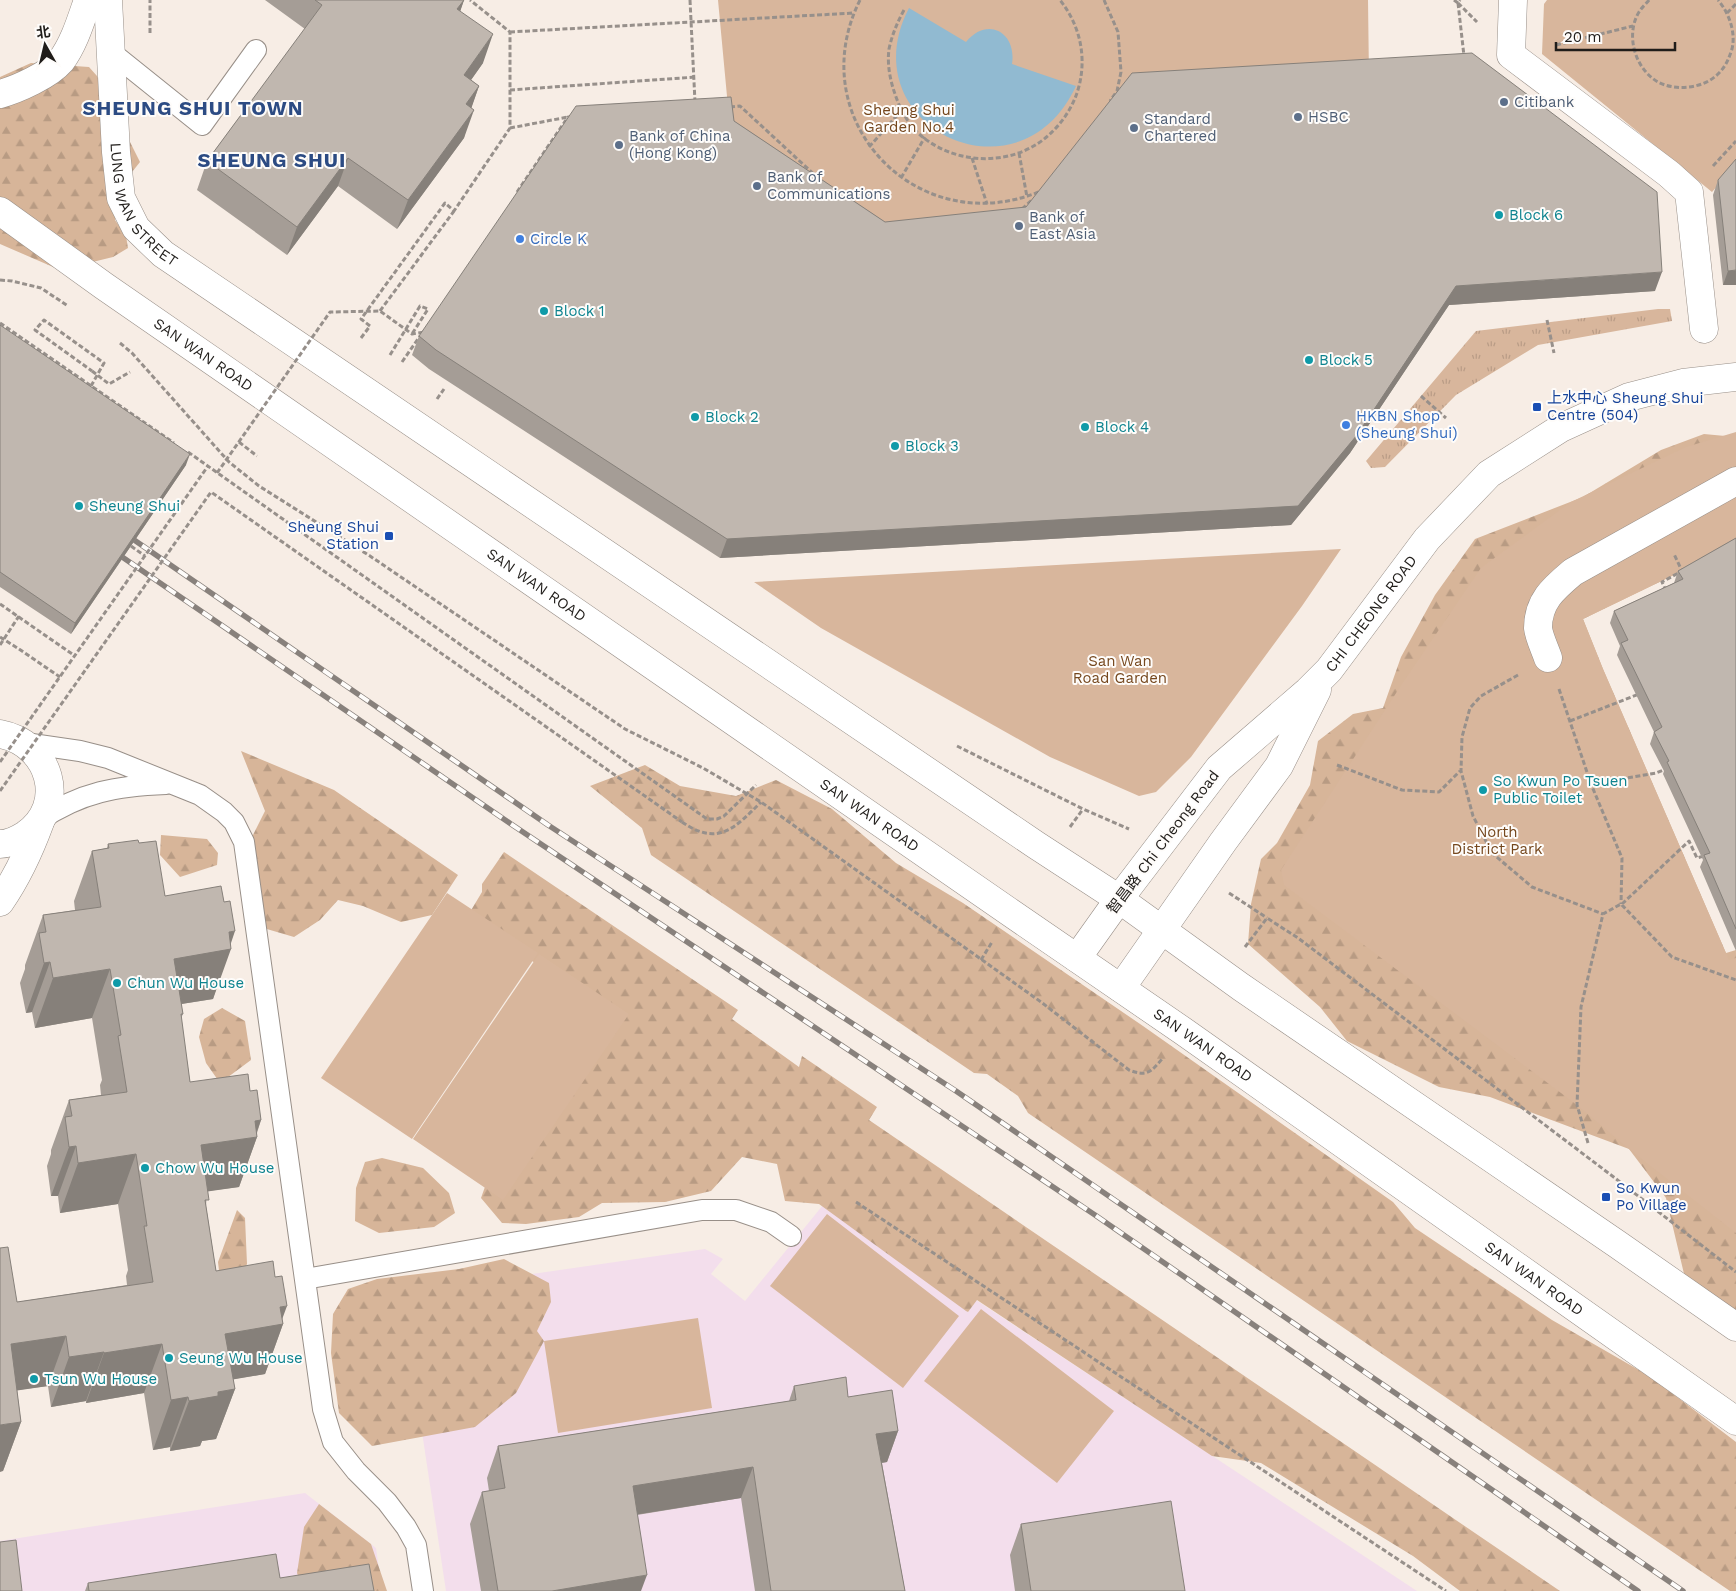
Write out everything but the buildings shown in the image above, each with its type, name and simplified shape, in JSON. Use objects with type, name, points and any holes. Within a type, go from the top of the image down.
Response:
[{"type":"street","points":[[0,94],[41,76],[61,61],[72,42],[88,0]]},
{"type":"street","name":"LUNG WAN STREET","points":[[108,0],[116,152],[121,198],[136,228],[163,254],[1036,845],[1119,899]]},
{"type":"street","points":[[1513,0],[1511,55],[1669,174],[1689,192],[1704,329]]},
{"type":"street","name":"SAN WAN ROAD","points":[[0,211],[137,309],[1121,988],[1736,1421]]},
{"type":"street","name":"CHI CHEONG ROAD","points":[[1121,988],[1223,842],[1279,766],[1325,673],[1427,539],[1489,474],[1561,428],[1629,397],[1683,382],[1736,377]]},
{"type":"street","points":[[1548,658],[1538,629],[1540,609],[1552,589],[1573,572],[1736,481]]},
{"type":"street","name":"智昌路 Chi Cheong Road","points":[[1077,958],[1119,899],[1219,768],[1308,692],[1325,673]]},
{"type":"street","points":[[0,902],[13,883],[29,853],[50,793],[49,778],[44,764],[36,752],[9,735]]},
{"type":"street","points":[[0,844],[18,839],[31,831],[40,820]]},
{"type":"street","points":[[1119,899],[1263,1002],[1736,1327]]},
{"type":"lane","points":[[111,52],[202,126],[256,50]]},
{"type":"lane","points":[[9,735],[108,758],[200,795],[224,812],[234,822],[244,842],[323,1409],[333,1442],[386,1502],[406,1527],[416,1545],[423,1591]]},
{"type":"lane","points":[[40,820],[56,809],[91,794],[112,788],[134,785],[173,784]]},
{"type":"lane","points":[[305,1279],[702,1210],[736,1210],[771,1222],[791,1236]]},
{"type":"path","points":[[150,0],[150,33]]},
{"type":"path","points":[[470,0],[510,32],[854,13]]},
{"type":"path","points":[[690,0],[695,110]]},
{"type":"path","points":[[860,0],[846,38],[844,83],[857,127],[869,147],[884,164],[901,178],[921,190],[964,203],[1010,202],[1043,190],[1018,213]]},
{"type":"path","points":[[904,10],[894,31],[889,51],[890,81],[901,111],[918,133],[944,150],[972,158],[996,159],[1019,154],[1045,139],[1062,121],[1078,93],[1083,67],[1082,49],[1075,24],[1060,0]]},
{"type":"path","points":[[1104,0],[1118,32],[1121,72],[1117,91]]},
{"type":"path","points":[[1454,0],[1459,2],[1465,62]]},
{"type":"path","points":[[1650,0],[1639,12],[1633,26],[1632,43],[1637,59],[1646,72],[1658,82],[1674,88],[1690,87],[1706,82],[1719,73],[1728,60],[1734,44],[1733,28],[1727,13],[1718,0]]},
{"type":"path","points":[[1727,13],[1736,4]]},
{"type":"path","points":[[1511,55],[1633,26]]},
{"type":"path","points":[[380,311],[454,211],[510,128],[510,32]]},
{"type":"path","points":[[510,90],[696,78]]},
{"type":"path","points":[[1106,106],[1122,86]]},
{"type":"path","points":[[722,108],[740,106],[819,179]]},
{"type":"path","points":[[869,147],[901,111]]},
{"type":"path","points":[[510,128],[568,117],[578,117]]},
{"type":"path","points":[[513,199],[568,117]]},
{"type":"path","points":[[901,178],[925,137]]},
{"type":"path","points":[[1019,154],[1027,197]]},
{"type":"path","points":[[972,158],[987,204]]},
{"type":"path","points":[[361,338],[370,326],[360,320],[445,204],[454,211]]},
{"type":"path","points":[[0,280],[40,288],[71,308]]},
{"type":"path","points":[[390,355],[420,306],[428,309],[412,334]]},
{"type":"path","points":[[217,473],[330,312],[380,311],[412,334],[432,330]]},
{"type":"path","points":[[91,386],[104,364],[44,320],[35,330],[92,371],[109,384],[130,372]]},
{"type":"path","points":[[1547,320],[1554,353]]},
{"type":"path","points":[[0,323],[179,446]]},
{"type":"path","points":[[402,362],[424,330]]},
{"type":"path","points":[[115,338],[132,353],[229,462],[259,486],[370,556],[625,729],[703,768],[761,802],[1040,1002],[1129,1070],[1138,1074],[1148,1072],[1163,1057]]},
{"type":"path","points":[[436,401],[444,389]]},
{"type":"path","points":[[1421,396],[1446,418]]},
{"type":"path","points":[[160,441],[164,436]]},
{"type":"path","points":[[240,442],[257,456]]},
{"type":"path","points":[[186,451],[707,819],[717,819],[724,816],[756,785]]},
{"type":"path","points":[[0,762],[208,466]]},
{"type":"path","points":[[0,790],[211,492],[682,822],[703,834],[723,832],[735,827],[761,802]]},
{"type":"path","points":[[1659,524],[1682,571],[1662,582],[1670,597]]},
{"type":"path","points":[[131,546],[144,556]]},
{"type":"path","points":[[0,604],[75,656]]},
{"type":"path","points":[[0,645],[19,616]]},
{"type":"path","points":[[0,637],[60,677]]},
{"type":"path","points":[[1705,855],[1697,858],[1689,841],[1622,904],[1603,914],[1532,887],[1492,853],[1473,816],[1461,771],[1462,737],[1470,708],[1481,696],[1548,658],[1591,784],[1622,858],[1622,904],[1672,957],[1736,980]]},
{"type":"path","points":[[1570,721],[1646,691]]},
{"type":"path","points":[[1337,766],[1402,790],[1440,792],[1461,771]]},
{"type":"path","points":[[1591,784],[1656,773],[1673,766]]},
{"type":"path","points":[[1083,809],[1130,829]]},
{"type":"path","points":[[1223,888],[1298,938],[1736,1272]]},
{"type":"path","points":[[1588,1143],[1577,1106],[1581,1008],[1603,914]]},
{"type":"path","points":[[1240,954],[1268,918]]},
{"type":"path","points":[[856,1202],[1446,1591]]},
{"type":"shaded area","points":[[823,1205],[968,1312],[976,1300],[1417,1591],[446,1591],[401,1293],[705,1249],[723,1259],[711,1274],[745,1301]]},
{"type":"shaded area","points":[[305,1493],[376,1548],[382,1591],[0,1591],[0,1541]]},
{"type":"green space","name":"Sheung Shui Garden No.4","points":[[718,0],[1368,0],[1369,78],[1019,226],[878,241],[731,139]]},
{"type":"green space","points":[[1547,0],[1736,0],[1736,165],[1712,192],[1542,54],[1544,4]]},
{"type":"green space","points":[[31,63],[89,67],[97,76],[140,162],[117,191],[115,220],[126,236],[128,248],[113,257],[60,270],[0,244],[0,77]]},
{"type":"green space","points":[[1670,309],[1672,321],[1538,345],[1456,395],[1385,467],[1371,468],[1366,461],[1476,331]]},
{"type":"green space","name":"North District Park","points":[[1736,432],[1736,545],[1583,619],[1729,960],[1736,958],[1736,1233],[1629,1149],[1577,1105],[1284,885],[1281,870],[1400,687],[1481,568],[1571,502],[1686,447]]},
{"type":"green space","name":"North District Park","points":[[1704,434],[1736,437],[1682,571],[1583,619],[1726,953],[1736,950],[1736,1316],[1685,1278],[1666,1198],[1629,1149],[1490,1097],[1439,1087],[1347,1041],[1320,1007],[1248,944],[1251,904],[1261,859],[1277,843],[1310,785],[1318,741],[1353,714],[1383,708],[1401,657],[1435,595],[1475,539],[1583,497],[1661,450]]},
{"type":"green space","name":"San Wan Road Garden","points":[[1341,549],[1302,606],[1191,757],[1156,792],[1139,796],[1050,757],[821,628],[754,582]]},
{"type":"green space","points":[[241,751],[334,790],[458,875],[432,915],[401,922],[363,906],[338,900],[320,920],[294,937],[253,925],[242,857],[265,811]]},
{"type":"green space","points":[[645,765],[680,786],[736,796],[776,780],[832,809],[896,863],[963,903],[1143,1026],[1393,1202],[1415,1228],[1552,1320],[1651,1377],[1736,1442],[1736,1591],[1730,1591],[1028,1113],[1018,1096],[987,1074],[974,1073],[651,855],[642,828],[590,786]]},
{"type":"green space","points":[[161,835],[207,839],[218,853],[217,865],[180,877],[160,855]]},
{"type":"green space","points":[[504,852],[738,1010],[732,1019],[799,1067],[802,1056],[877,1107],[869,1120],[1560,1591],[1460,1591],[1413,1556],[1261,1463],[1212,1456],[977,1300],[968,1312],[966,1311],[819,1204],[785,1201],[777,1164],[742,1157],[711,1191],[665,1202],[602,1203],[579,1217],[526,1224],[502,1223],[481,1198],[498,1150],[543,968],[467,917],[482,892],[482,884]]},
{"type":"green space","points":[[447,893],[538,953],[412,1139],[321,1078]]},
{"type":"green space","points":[[539,954],[629,1014],[503,1200],[413,1139]]},
{"type":"green space","points":[[222,1008],[245,1021],[251,1060],[220,1083],[206,1063],[199,1037],[204,1019]]},
{"type":"green space","points":[[382,1158],[423,1168],[449,1193],[455,1213],[434,1227],[379,1233],[355,1221],[356,1188],[365,1162]]},
{"type":"green space","points":[[237,1210],[245,1218],[247,1264],[237,1284],[221,1288],[218,1262]]},
{"type":"green space","points":[[827,1214],[959,1316],[903,1388],[770,1286]]},
{"type":"green space","points":[[504,1259],[549,1283],[551,1302],[537,1331],[544,1341],[516,1393],[475,1427],[372,1446],[339,1413],[331,1353],[333,1314],[348,1289],[377,1279],[459,1269]]},
{"type":"green space","points":[[981,1309],[1114,1411],[1057,1483],[924,1381]]},
{"type":"green space","points":[[698,1318],[712,1408],[558,1433],[544,1341]]},
{"type":"green space","points":[[319,1504],[371,1544],[387,1591],[304,1591],[297,1573],[304,1527]]},
{"type":"water","points":[[909,8],[966,42],[974,34],[983,30],[999,31],[1010,43],[1012,64],[1076,86],[1050,123],[1017,142],[982,146],[948,137],[920,117],[901,87],[896,50]]},
{"type":"railway","points":[[124,533],[548,825],[956,1091],[1683,1591]]},
{"type":"railway","points":[[112,550],[511,824],[1095,1215],[1638,1591]]},
{"type":"place","name":"Citibank","points":[[1504,102]]},
{"type":"place","name":"HSBC","points":[[1298,117]]},
{"type":"place","name":"Standard Chartered","points":[[1134,128]]},
{"type":"place","name":"Bank of China (Hong Kong)","points":[[619,145]]},
{"type":"place","name":"Bank of Communications","points":[[757,186]]},
{"type":"place","name":"Block 6","points":[[1499,215]]},
{"type":"place","name":"Bank of East Asia","points":[[1019,226]]},
{"type":"place","name":"Circle K","points":[[520,239]]},
{"type":"place","name":"Block 1","points":[[544,311]]},
{"type":"place","name":"Block 5","points":[[1309,360]]},
{"type":"place","name":"上水中心 Sheung Shui Centre (504)","points":[[1537,407]]},
{"type":"place","name":"Block 2","points":[[695,417]]},
{"type":"place","name":"HKBN Shop (Sheung Shui)","points":[[1346,425]]},
{"type":"place","name":"Block 4","points":[[1085,427]]},
{"type":"place","name":"Block 3","points":[[895,446]]},
{"type":"place","name":"Sheung Shui","points":[[79,506]]},
{"type":"place","name":"Sheung Shui Station","points":[[389,536]]},
{"type":"place","name":"So Kwun Po Tsuen Public Toilet","points":[[1483,790]]},
{"type":"place","name":"Chun Wu House","points":[[117,983]]},
{"type":"place","name":"Chow Wu House","points":[[145,1168]]},
{"type":"place","name":"So Kwun Po Village","points":[[1606,1197]]},
{"type":"place","name":"Seung Wu House","points":[[169,1358]]},
{"type":"place","name":"Tsun Wu House","points":[[34,1379]]},
{"type":"district","name":"SHEUNG SHUI TOWN","points":[[193,108]]},
{"type":"district","name":"SHEUNG SHUI","points":[[272,160]]}]
